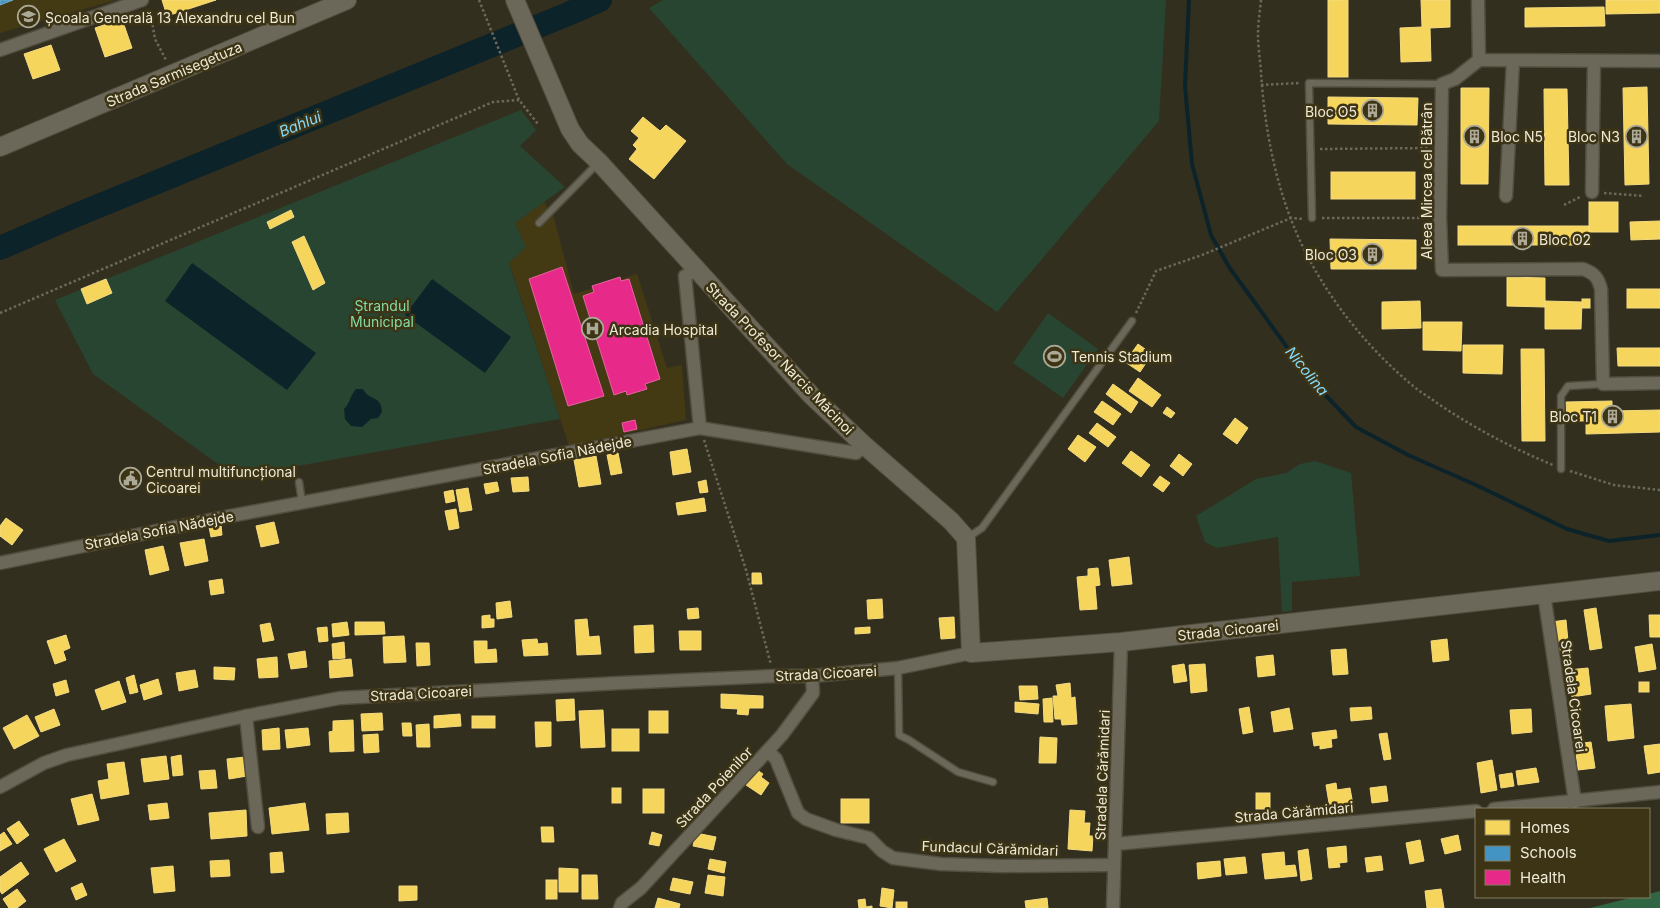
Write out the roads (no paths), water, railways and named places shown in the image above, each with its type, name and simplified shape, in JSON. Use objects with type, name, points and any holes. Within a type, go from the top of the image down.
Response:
[{"type":"street","name":"Strada Sarmisegetuza","points":[[0,147],[347,0]]},
{"type":"street","name":"Strada Profesor Narcis Măcinoi","points":[[515,0],[570,129],[580,144],[599,162],[811,395],[864,445]]},
{"type":"street","points":[[1478,0],[1479,60],[1660,61]]},
{"type":"street","points":[[0,50],[146,5]]},
{"type":"street","name":"Aleea Mircea cel Bătrân","points":[[1479,60],[1455,79],[1442,84],[1440,218],[1442,270],[1583,268],[1591,271],[1598,278],[1601,288],[1603,384]]},
{"type":"street","points":[[1506,196],[1513,61]]},
{"type":"street","points":[[1592,192],[1594,62]]},
{"type":"street","name":"Strada Profesor Narcis Măcinoi","points":[[696,270],[685,276],[700,428]]},
{"type":"street","points":[[1603,384],[1660,383]]},
{"type":"street","name":"Stradela Sofia Nădejde","points":[[0,563],[302,502],[700,428],[856,453],[864,445]]},
{"type":"street","points":[[864,445],[950,521],[966,538],[971,653]]},
{"type":"street","name":"Strada Cicoarei","points":[[0,787],[44,763],[67,756],[246,716],[349,697],[774,676],[812,676],[898,668],[971,653],[1121,642],[1660,581]]},
{"type":"street","name":"Stradela Cicoarei","points":[[1544,594],[1575,802]]},
{"type":"street","name":"Stradela Cărămidari","points":[[1113,908],[1121,642]]},
{"type":"street","name":"Strada Poienilor","points":[[620,908],[622,903],[641,888],[768,751],[813,693],[812,676]]},
{"type":"street","points":[[246,716],[258,827]]},
{"type":"street","name":"Fundacul Cărămidari","points":[[768,751],[776,760],[798,814],[806,819],[836,830],[869,838],[882,851],[893,858],[950,865],[1114,865]]},
{"type":"street","points":[[1506,808],[1660,792]]},
{"type":"street","name":"Strada Cărămidari","points":[[1115,844],[1475,811]]},
{"type":"lane","points":[[1312,218],[1310,83],[1442,84]]},
{"type":"lane","points":[[538,223],[599,162]]},
{"type":"lane","points":[[966,538],[982,528],[1132,321]]},
{"type":"lane","points":[[1561,469],[1561,396],[1568,386],[1603,384]]},
{"type":"lane","points":[[299,482],[302,502]]},
{"type":"lane","points":[[898,668],[899,735],[958,772],[993,782]]},
{"type":"water","points":[[192,263],[316,353],[287,390],[165,301]]},
{"type":"water","points":[[432,279],[511,337],[485,373],[405,315]]},
{"type":"water","points":[[356,389],[363,389],[369,396],[377,400],[380,403],[382,412],[378,418],[371,419],[362,427],[351,426],[345,419],[344,409]]},
{"type":"waterway","name":"Bahlui","points":[[0,248],[600,0]]},
{"type":"waterway","name":"Nicolina","points":[[1189,0],[1185,86],[1192,164],[1211,235],[1229,267],[1310,379],[1356,427],[1408,455],[1567,529],[1609,541],[1660,535]]},
{"type":"place","name":"Școala Generală 13 Alexandru cel Bun","points":[[29,17]]},
{"type":"place","name":"Bloc O5","points":[[1373,111]]},
{"type":"place","name":"Bloc N5","points":[[1475,136]]},
{"type":"place","name":"Bloc N3","points":[[1636,136]]},
{"type":"place","name":"Bloc O2","points":[[1523,239]]},
{"type":"place","name":"Bloc O3","points":[[1373,254]]},
{"type":"place","name":"Arcadia Hospital","points":[[593,329]]},
{"type":"place","name":"Tennis Stadium","points":[[1055,356]]},
{"type":"place","name":"Bloc T1","points":[[1613,416]]},
{"type":"place","name":"Centrul multifuncțional Cicoarei","points":[[130,479]]},
{"type":"park label","name":"Ștrandul Municipal","points":[[382,314]]}]
